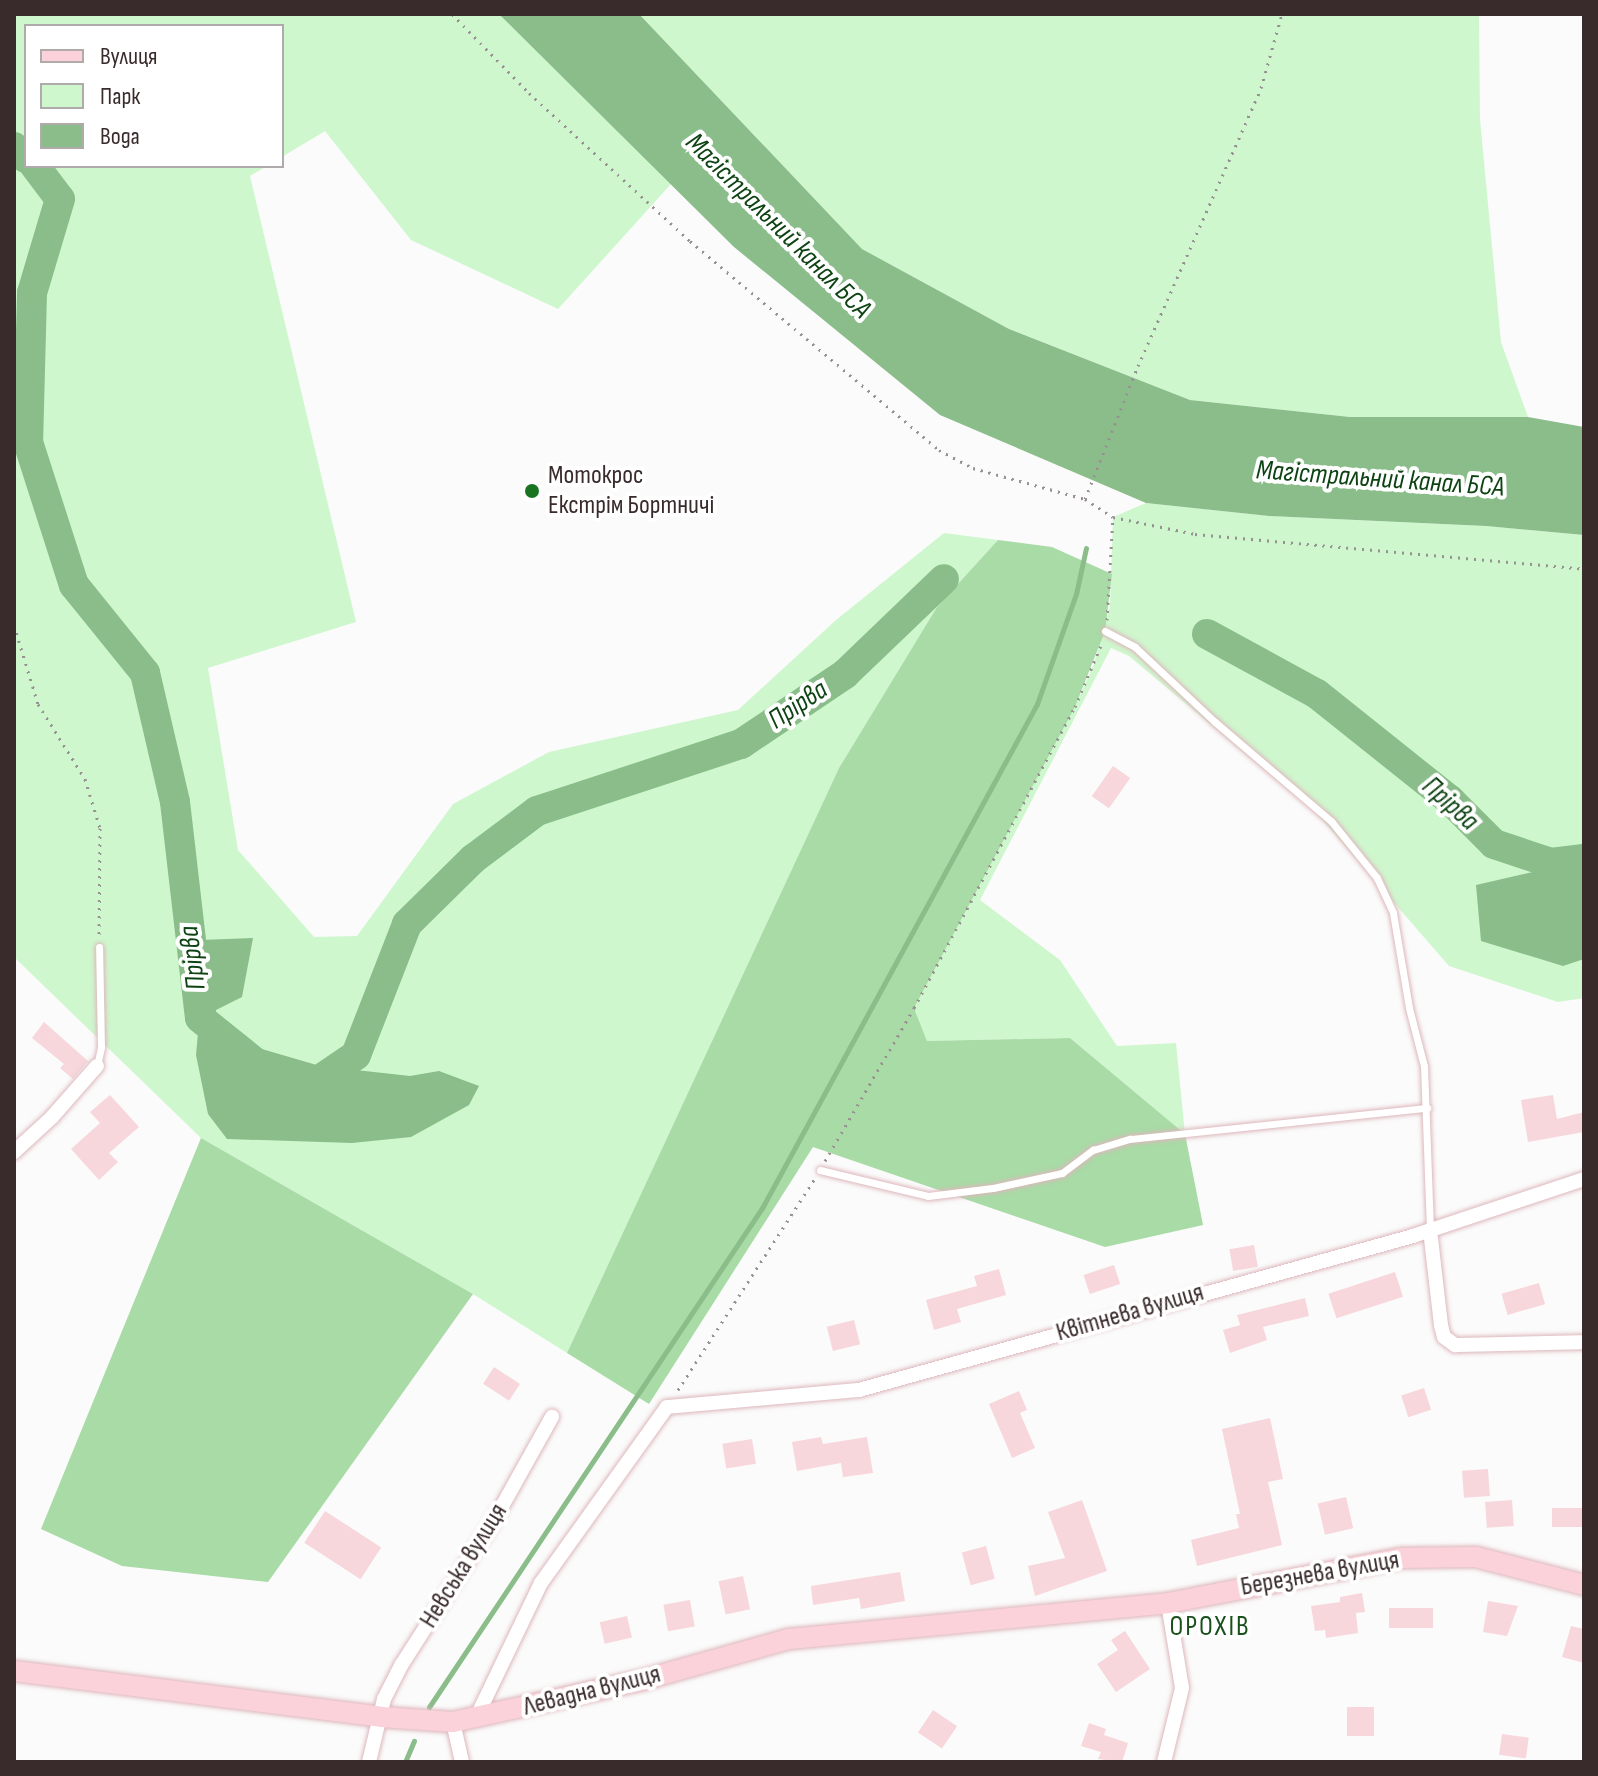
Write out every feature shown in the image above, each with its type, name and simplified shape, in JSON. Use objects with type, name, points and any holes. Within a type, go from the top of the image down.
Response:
[{"type":"street","points":[[14,1152],[52,1117],[97,1066]]},
{"type":"street","name":"Квітнева вулиця","points":[[667,1407],[859,1390],[1430,1230],[1584,1179]]},
{"type":"street","points":[[1430,1230],[1444,1337],[1455,1345],[1584,1342]]},
{"type":"street","points":[[476,1718],[541,1583],[667,1407]]},
{"type":"street","name":"Невська вулиця","points":[[369,1762],[384,1699],[402,1664],[496,1517],[552,1417]]},
{"type":"street","name":"Березнева вулиця","points":[[1168,1603],[1401,1558],[1476,1557],[1584,1585]]},
{"type":"street","points":[[1164,1762],[1182,1688],[1168,1603]]},
{"type":"street","name":"Левадна вулиця","points":[[14,1671],[381,1717],[453,1722],[643,1680],[789,1639],[1168,1603]]},
{"type":"street","points":[[453,1722],[462,1762]]},
{"type":"lane","points":[[1105,631],[1135,647],[1215,722],[1331,821],[1377,878],[1393,913],[1402,950],[1409,1008],[1424,1066],[1430,1230]]},
{"type":"lane","points":[[97,1066],[101,1047],[99,947]]},
{"type":"lane","points":[[820,1170],[928,1196],[993,1188],[1062,1173],[1093,1150],[1130,1139],[1427,1108]]},
{"type":"path","points":[[452,14],[529,93],[690,241],[939,450],[973,468],[1085,499],[1113,517],[1195,534],[1584,569]]},
{"type":"path","points":[[1085,499],[1138,366],[1261,88],[1282,14]]},
{"type":"path","points":[[667,1407],[820,1170],[914,1008],[1075,707],[1105,631],[1112,574],[1113,517]]},
{"type":"path","points":[[14,625],[38,704],[85,779],[100,828],[99,947]]},
{"type":"green space","points":[[14,14],[499,14],[671,184],[558,309],[411,240],[325,131],[284,156],[284,24],[24,24],[24,168],[264,168],[250,176],[356,622],[208,668],[238,850],[314,937],[357,936],[453,804],[549,752],[738,710],[836,620],[944,533],[998,540],[937,607],[839,768],[567,1353],[473,1294],[201,1138],[14,957]]},
{"type":"green space","points":[[639,14],[1479,14],[1480,119],[1501,342],[1528,417],[1350,417],[1190,400],[1009,329],[862,249]]},
{"type":"green space","points":[[1146,503],[1269,516],[1486,526],[1584,535],[1584,998],[1558,1002],[1449,966],[1317,814],[1129,656],[1111,648],[980,900],[1060,960],[1117,1046],[1176,1043],[1185,1134],[1070,1038],[927,1041],[914,1008],[1075,707],[1094,664],[1110,606],[1113,517]]},
{"type":"shaded area","points":[[998,540],[1052,547],[1112,574],[1105,631],[1075,707],[914,1008],[927,1041],[1070,1038],[1185,1134],[1203,1225],[1105,1247],[813,1147],[649,1404],[567,1353],[839,768],[937,607]]},
{"type":"shaded area","points":[[201,1138],[473,1294],[268,1582],[122,1566],[41,1529]]},
{"type":"water","name":"Магістральний канал БСА","points":[[499,14],[639,14],[862,249],[1009,329],[1190,400],[1350,417],[1528,417],[1584,427],[1584,535],[1486,526],[1269,516],[1146,503],[940,415],[734,247]]},
{"type":"water","points":[[1584,860],[1584,959],[1563,966],[1481,941],[1476,885]]},
{"type":"water","points":[[253,938],[242,997],[216,1010],[216,1040],[238,1058],[277,1076],[320,1066],[410,1076],[439,1071],[479,1086],[469,1105],[411,1137],[352,1143],[227,1139],[208,1114],[196,1055],[198,1033],[183,990],[199,964],[200,940]]},
{"type":"building","points":[[1113,766],[1130,778],[1109,808],[1092,796]]},
{"type":"building","points":[[44,1022],[88,1061],[73,1079],[60,1068],[64,1064],[32,1038]]},
{"type":"building","points":[[110,1095],[139,1127],[109,1153],[118,1162],[99,1180],[71,1149],[100,1123],[90,1112]]},
{"type":"building","points":[[1553,1095],[1557,1119],[1584,1112],[1584,1132],[1528,1142],[1521,1100]]},
{"type":"building","points":[[1254,1245],[1258,1267],[1233,1271],[1229,1249]]},
{"type":"building","points":[[1114,1265],[1120,1284],[1090,1294],[1084,1275]]},
{"type":"building","points":[[999,1269],[1006,1295],[957,1309],[961,1322],[934,1330],[926,1300],[977,1286],[974,1276]]},
{"type":"building","points":[[1395,1272],[1403,1297],[1336,1318],[1328,1294]]},
{"type":"building","points":[[1539,1283],[1545,1304],[1508,1315],[1502,1294]]},
{"type":"building","points":[[1305,1298],[1309,1316],[1263,1327],[1267,1340],[1230,1353],[1223,1330],[1240,1325],[1237,1315]]},
{"type":"building","points":[[854,1320],[860,1344],[833,1351],[827,1327]]},
{"type":"building","points":[[494,1367],[520,1384],[509,1401],[483,1384]]},
{"type":"building","points":[[1424,1388],[1431,1410],[1408,1417],[1401,1395]]},
{"type":"building","points":[[1019,1391],[1027,1410],[1020,1413],[1035,1448],[1012,1458],[989,1404]]},
{"type":"building","points":[[1270,1418],[1283,1479],[1268,1482],[1282,1545],[1197,1566],[1191,1540],[1239,1528],[1236,1514],[1240,1514],[1222,1429]]},
{"type":"building","points":[[821,1437],[823,1444],[867,1437],[873,1473],[843,1477],[841,1463],[797,1471],[792,1442]]},
{"type":"building","points":[[752,1439],[756,1464],[726,1468],[722,1444]]},
{"type":"building","points":[[1488,1469],[1490,1496],[1464,1498],[1462,1471]]},
{"type":"building","points":[[1346,1497],[1353,1528],[1325,1535],[1318,1504]]},
{"type":"building","points":[[1082,1500],[1107,1571],[1035,1596],[1028,1566],[1065,1558],[1048,1512]]},
{"type":"building","points":[[1512,1500],[1514,1526],[1487,1528],[1485,1502]]},
{"type":"building","points":[[1552,1508],[1584,1508],[1584,1527],[1552,1527]]},
{"type":"building","points":[[325,1511],[381,1547],[360,1579],[304,1543]]},
{"type":"building","points":[[986,1546],[995,1579],[971,1585],[962,1552]]},
{"type":"building","points":[[900,1572],[905,1601],[861,1609],[859,1598],[813,1605],[811,1586]]},
{"type":"building","points":[[743,1576],[750,1609],[726,1614],[719,1581]]},
{"type":"building","points":[[1362,1593],[1365,1612],[1356,1613],[1358,1633],[1326,1638],[1325,1630],[1315,1631],[1311,1606],[1340,1602],[1340,1597]]},
{"type":"building","points":[[690,1600],[695,1627],[668,1631],[663,1605]]},
{"type":"building","points":[[1488,1601],[1518,1606],[1507,1636],[1483,1632]]},
{"type":"building","points":[[1389,1608],[1433,1608],[1433,1628],[1389,1628]]},
{"type":"building","points":[[627,1616],[632,1637],[605,1644],[600,1622]]},
{"type":"building","points":[[1571,1626],[1584,1629],[1584,1663],[1562,1657]]},
{"type":"building","points":[[1125,1631],[1150,1669],[1116,1692],[1097,1664],[1118,1650],[1111,1640]]},
{"type":"building","points":[[1347,1707],[1374,1707],[1374,1736],[1347,1736]]},
{"type":"building","points":[[933,1710],[957,1726],[942,1749],[918,1732]]},
{"type":"building","points":[[1089,1723],[1106,1729],[1104,1735],[1128,1743],[1122,1762],[1098,1759],[1101,1752],[1081,1746]]},
{"type":"building","points":[[1502,1734],[1529,1738],[1526,1759],[1499,1755]]},
{"type":"waterway","name":"Прірва","points":[[14,147],[24,156]]},
{"type":"waterway","name":"Прірва","points":[[37,168],[60,199],[32,293],[28,442],[74,585],[145,673],[175,802],[200,1018],[256,1063],[318,1081],[356,1055],[407,924],[473,859],[537,811],[741,744],[845,674],[944,579]]},
{"type":"waterway","points":[[429,1707],[762,1208],[1037,704],[1076,594],[1086,548]]},
{"type":"waterway","name":"Прірва","points":[[1207,634],[1317,694],[1450,800],[1494,844],[1551,863],[1584,859]]},
{"type":"waterway","points":[[405,1762],[414,1741]]},
{"type":"place","name":"Мотокрос Екстрім Бортничі","points":[[532,491]]},
{"type":"district","name":"ОРОХІВ","points":[[1210,1627]]}]
